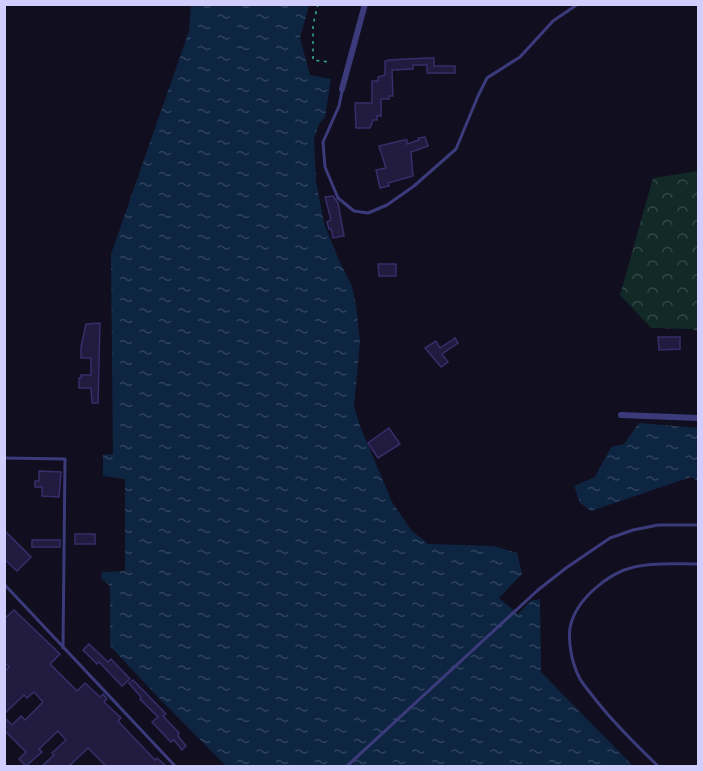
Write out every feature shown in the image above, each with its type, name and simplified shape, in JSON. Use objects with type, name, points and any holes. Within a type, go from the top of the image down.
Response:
[{"type":"street","points":[[342,89],[365,4]]},
{"type":"street","points":[[621,415],[699,418]]},
{"type":"lane","points":[[342,89],[339,106],[323,142],[325,167],[338,198],[354,211],[368,213],[387,205],[414,186],[456,149],[488,78],[520,57],[553,21],[578,4]]},
{"type":"lane","points":[[4,458],[65,459],[63,648]]},
{"type":"lane","points":[[347,766],[538,590],[566,568],[610,538],[633,530],[658,525],[699,525]]},
{"type":"lane","points":[[657,766],[607,713],[580,679],[572,661],[570,627],[587,596],[602,582],[617,574],[634,567],[657,564],[699,564]]},
{"type":"lane","points":[[4,584],[175,766]]},
{"type":"path","points":[[318,4],[313,25],[313,60],[329,62]]},
{"type":"green space","points":[[698,171],[698,332],[692,329],[651,328],[620,295],[653,178]]},
{"type":"water","points":[[191,5],[309,5],[300,38],[310,75],[331,79],[325,117],[319,124],[314,139],[316,181],[324,223],[352,286],[356,305],[360,342],[354,406],[392,502],[412,531],[428,544],[494,546],[517,553],[522,574],[499,598],[518,614],[530,601],[540,599],[541,672],[633,766],[226,766],[110,646],[110,586],[101,578],[102,572],[125,571],[125,479],[103,476],[103,455],[113,454],[111,254],[189,31]]},
{"type":"water","points":[[639,423],[698,428],[698,481],[691,477],[591,511],[580,503],[574,486],[595,477],[611,447],[624,444]]},
{"type":"building","points":[[434,58],[434,66],[455,66],[455,73],[427,73],[427,65],[413,65],[413,69],[392,70],[393,96],[389,96],[389,99],[381,99],[381,116],[373,120],[370,128],[356,128],[355,103],[372,103],[372,81],[378,81],[378,77],[385,75],[385,61]]},
{"type":"building","points":[[425,137],[428,146],[411,152],[413,176],[388,183],[389,186],[380,188],[376,170],[386,168],[379,146],[404,140],[407,140],[407,144]]},
{"type":"building","points":[[333,196],[338,203],[344,236],[333,238],[327,222],[331,220],[325,197]]},
{"type":"building","points":[[378,264],[396,264],[396,276],[379,276]]},
{"type":"building","points":[[100,323],[98,403],[92,403],[91,388],[79,388],[81,375],[91,375],[91,358],[81,358],[81,347],[86,324]]},
{"type":"building","points":[[658,337],[680,337],[680,349],[659,350]]},
{"type":"building","points":[[455,338],[458,343],[442,354],[448,362],[441,367],[425,348],[436,341],[440,348]]},
{"type":"building","points":[[389,428],[400,444],[378,458],[368,443]]},
{"type":"building","points":[[39,471],[61,472],[59,497],[42,496],[42,487],[35,487],[35,481],[39,481]]},
{"type":"building","points":[[4,530],[31,557],[17,571],[4,559]]},
{"type":"building","points":[[75,534],[95,534],[95,544],[75,544]]},
{"type":"building","points":[[32,540],[60,540],[60,547],[32,547]]},
{"type":"building","points":[[14,610],[60,654],[50,664],[77,691],[85,683],[100,697],[103,694],[107,699],[104,702],[121,718],[118,721],[155,760],[157,758],[166,766],[106,766],[88,748],[69,766],[42,766],[66,740],[58,731],[39,749],[42,752],[26,766],[19,759],[26,752],[4,730],[4,717],[12,725],[21,716],[25,720],[43,702],[34,692],[27,698],[24,695],[4,714],[4,672],[9,667],[4,662],[4,619]]},
{"type":"building","points":[[89,644],[108,662],[111,659],[130,679],[122,686],[99,662],[97,664],[83,650]]},
{"type":"building","points":[[133,680],[166,714],[163,716],[179,733],[178,736],[186,746],[182,750],[174,740],[171,742],[152,722],[158,717],[140,699],[141,697],[129,683]]}]
